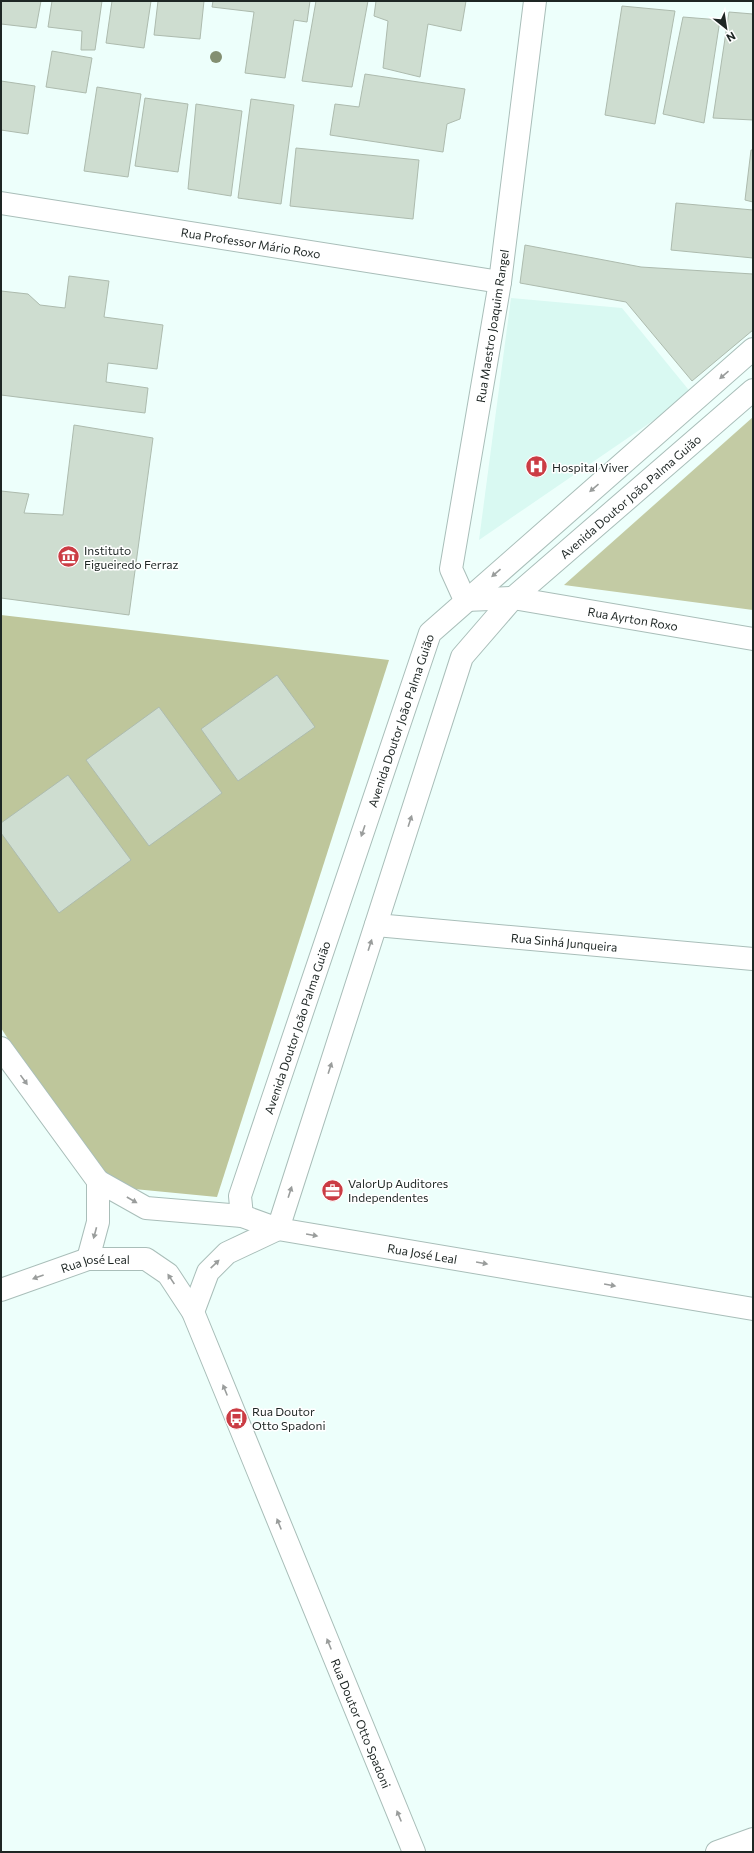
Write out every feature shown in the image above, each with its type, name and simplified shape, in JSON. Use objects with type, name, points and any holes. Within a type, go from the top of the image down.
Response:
[{"type":"street","name":"Rua Maestro Joaquim Rangel","points":[[465,600],[451,569],[500,282],[535,1]]},
{"type":"street","name":"Rua Professor Mário Roxo","points":[[1,203],[500,282]]},
{"type":"street","name":"Avenida Doutor João Palma Guião","points":[[242,1216],[240,1196],[430,633],[465,600],[753,349]]},
{"type":"street","name":"Avenida Doutor João Palma Guião","points":[[278,1229],[462,657],[513,598],[753,390]]},
{"type":"street","points":[[465,600],[513,598]]},
{"type":"street","name":"Rua Ayrton Roxo","points":[[513,598],[753,639]]},
{"type":"street","name":"Rua Sinhá Junqueira","points":[[376,925],[753,959]]},
{"type":"street","points":[[1,1048],[98,1181],[98,1222],[88,1259]]},
{"type":"street","name":"Rua José Leal","points":[[98,1181],[146,1208],[242,1216],[278,1229],[753,1309]]},
{"type":"street","points":[[193,1312],[208,1272],[227,1253],[278,1229]]},
{"type":"street","name":"Rua José Leal","points":[[1,1290],[88,1259],[146,1259],[168,1274],[193,1312]]},
{"type":"street","name":"Rua Doutor Otto Spadoni","points":[[193,1312],[414,1852]]},
{"type":"street","points":[[717,1852],[753,1839]]},
{"type":"shaded area","name":"Hospital Viver","points":[[511,298],[622,308],[692,394],[479,540]]},
{"type":"green space","points":[[753,417],[753,610],[564,585]]},
{"type":"green space","points":[[1,615],[389,660],[217,1197],[103,1186],[1,1028]]},
{"type":"building","points":[[1,1],[41,1],[36,28],[1,24]]},
{"type":"building","points":[[52,1],[102,1],[95,50],[81,50],[82,31],[48,27]]},
{"type":"building","points":[[112,1],[151,1],[144,48],[106,43]]},
{"type":"building","points":[[158,1],[204,1],[200,39],[154,35]]},
{"type":"building","points":[[213,1],[310,1],[307,22],[294,20],[285,78],[245,73],[254,12],[212,7]]},
{"type":"building","points":[[316,1],[368,1],[352,87],[302,81]]},
{"type":"building","points":[[376,1],[466,1],[461,31],[428,24],[420,77],[383,68],[388,21],[374,16]]},
{"type":"building","points":[[622,6],[675,11],[655,124],[605,115]]},
{"type":"building","points":[[729,12],[753,14],[753,120],[713,118]]},
{"type":"building","points":[[683,17],[720,20],[704,123],[663,114]]},
{"type":"building","points":[[52,51],[92,58],[86,93],[46,87]]},
{"type":"building","points":[[365,74],[465,89],[460,119],[447,124],[443,152],[330,135],[335,104],[359,107]]},
{"type":"building","points":[[1,81],[35,86],[28,134],[1,130]]},
{"type":"building","points":[[97,87],[141,94],[128,177],[84,171]]},
{"type":"building","points":[[145,98],[188,104],[178,172],[135,166]]},
{"type":"building","points":[[251,99],[294,105],[281,204],[238,198]]},
{"type":"building","points":[[196,104],[242,111],[231,196],[188,189]]},
{"type":"building","points":[[296,148],[419,160],[413,219],[290,206]]},
{"type":"building","points":[[751,150],[753,150],[753,202],[745,200]]},
{"type":"building","points":[[676,203],[753,210],[753,258],[671,250]]},
{"type":"building","points":[[525,245],[641,267],[753,274],[753,330],[692,381],[626,302],[520,283]]},
{"type":"building","points":[[69,276],[109,281],[104,317],[163,325],[157,369],[108,363],[106,382],[148,388],[145,413],[1,395],[1,291],[28,294],[40,305],[65,308]]},
{"type":"building","name":"Instituto Figueiredo Ferraz","points":[[74,425],[153,438],[129,615],[1,598],[1,491],[29,494],[24,513],[63,515]]},
{"type":"building","points":[[277,675],[315,727],[238,781],[201,729]]},
{"type":"building","points":[[159,707],[222,793],[149,846],[86,760]]},
{"type":"building","points":[[68,775],[131,860],[59,913],[1,833],[1,823]]},
{"type":"place","name":"Hospital Viver","points":[[537,467]]},
{"type":"place","name":"Instituto Figueiredo Ferraz","points":[[69,557]]},
{"type":"place","name":"ValorUp Auditores Independentes","points":[[332,1190]]},
{"type":"place","name":"Rua Doutor Otto Spadoni","points":[[236,1418]]}]
